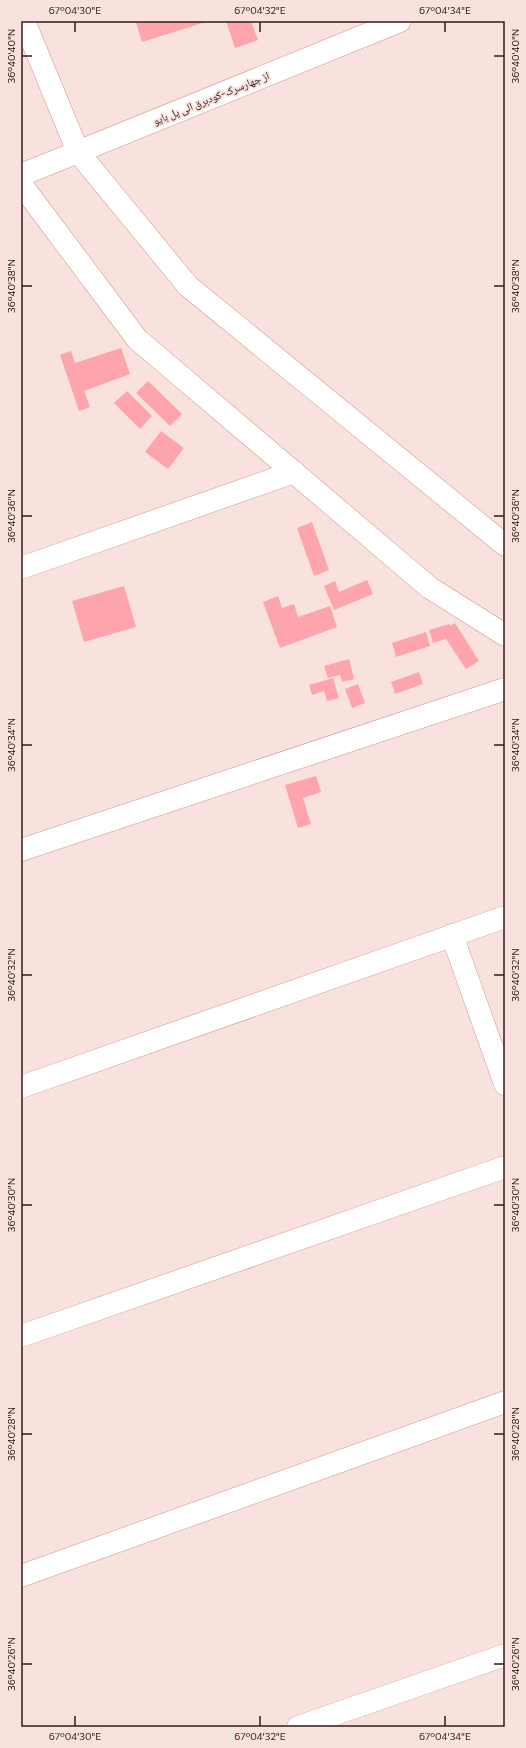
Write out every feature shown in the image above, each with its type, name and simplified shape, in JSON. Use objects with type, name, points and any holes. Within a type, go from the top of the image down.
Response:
[{"type":"street","points":[[24,21],[78,152],[188,286],[505,544]]},
{"type":"street","name":"از جهارسرک-کودبرق الی پل بایو","points":[[21,175],[400,21]]},
{"type":"street","points":[[21,184],[137,339],[430,588],[505,635]]},
{"type":"street","points":[[21,568],[294,472]]},
{"type":"street","points":[[21,850],[505,689]]},
{"type":"street","points":[[21,1087],[505,917]]},
{"type":"street","points":[[452,935],[505,1084]]},
{"type":"street","points":[[21,1336],[505,1167]]},
{"type":"street","points":[[21,1576],[505,1402]]},
{"type":"street","points":[[298,1727],[505,1655]]},
{"type":"building","points":[[144,21],[209,21],[142,42],[136,23]]},
{"type":"building","points":[[226,21],[251,21],[258,40],[235,48]]},
{"type":"building","points":[[121,348],[130,374],[84,391],[90,407],[79,411],[60,355],[71,351],[75,363]]},
{"type":"building","points":[[148,381],[182,414],[170,426],[136,393]]},
{"type":"building","points":[[127,391],[152,416],[140,429],[114,403]]},
{"type":"building","points":[[161,431],[184,448],[168,469],[145,452]]},
{"type":"building","points":[[312,522],[329,570],[314,576],[297,528]]},
{"type":"building","points":[[367,580],[373,594],[334,610],[324,586],[335,581],[339,592]]},
{"type":"building","points":[[124,586],[136,627],[84,642],[72,601]]},
{"type":"building","points":[[278,596],[282,608],[294,604],[298,617],[330,606],[337,627],[280,648],[263,602]]},
{"type":"building","points":[[455,623],[479,661],[466,669],[446,639],[433,643],[429,630],[449,624],[450,626]]},
{"type":"building","points":[[426,632],[430,646],[396,657],[392,643]]},
{"type":"building","points":[[349,659],[354,679],[342,682],[340,675],[328,678],[324,666]]},
{"type":"building","points":[[419,672],[423,684],[395,694],[391,682]]},
{"type":"building","points":[[333,678],[339,698],[327,701],[324,691],[312,695],[309,685]]},
{"type":"building","points":[[358,684],[365,703],[352,708],[345,689]]},
{"type":"building","points":[[316,776],[321,792],[303,798],[311,824],[298,828],[285,785]]}]
